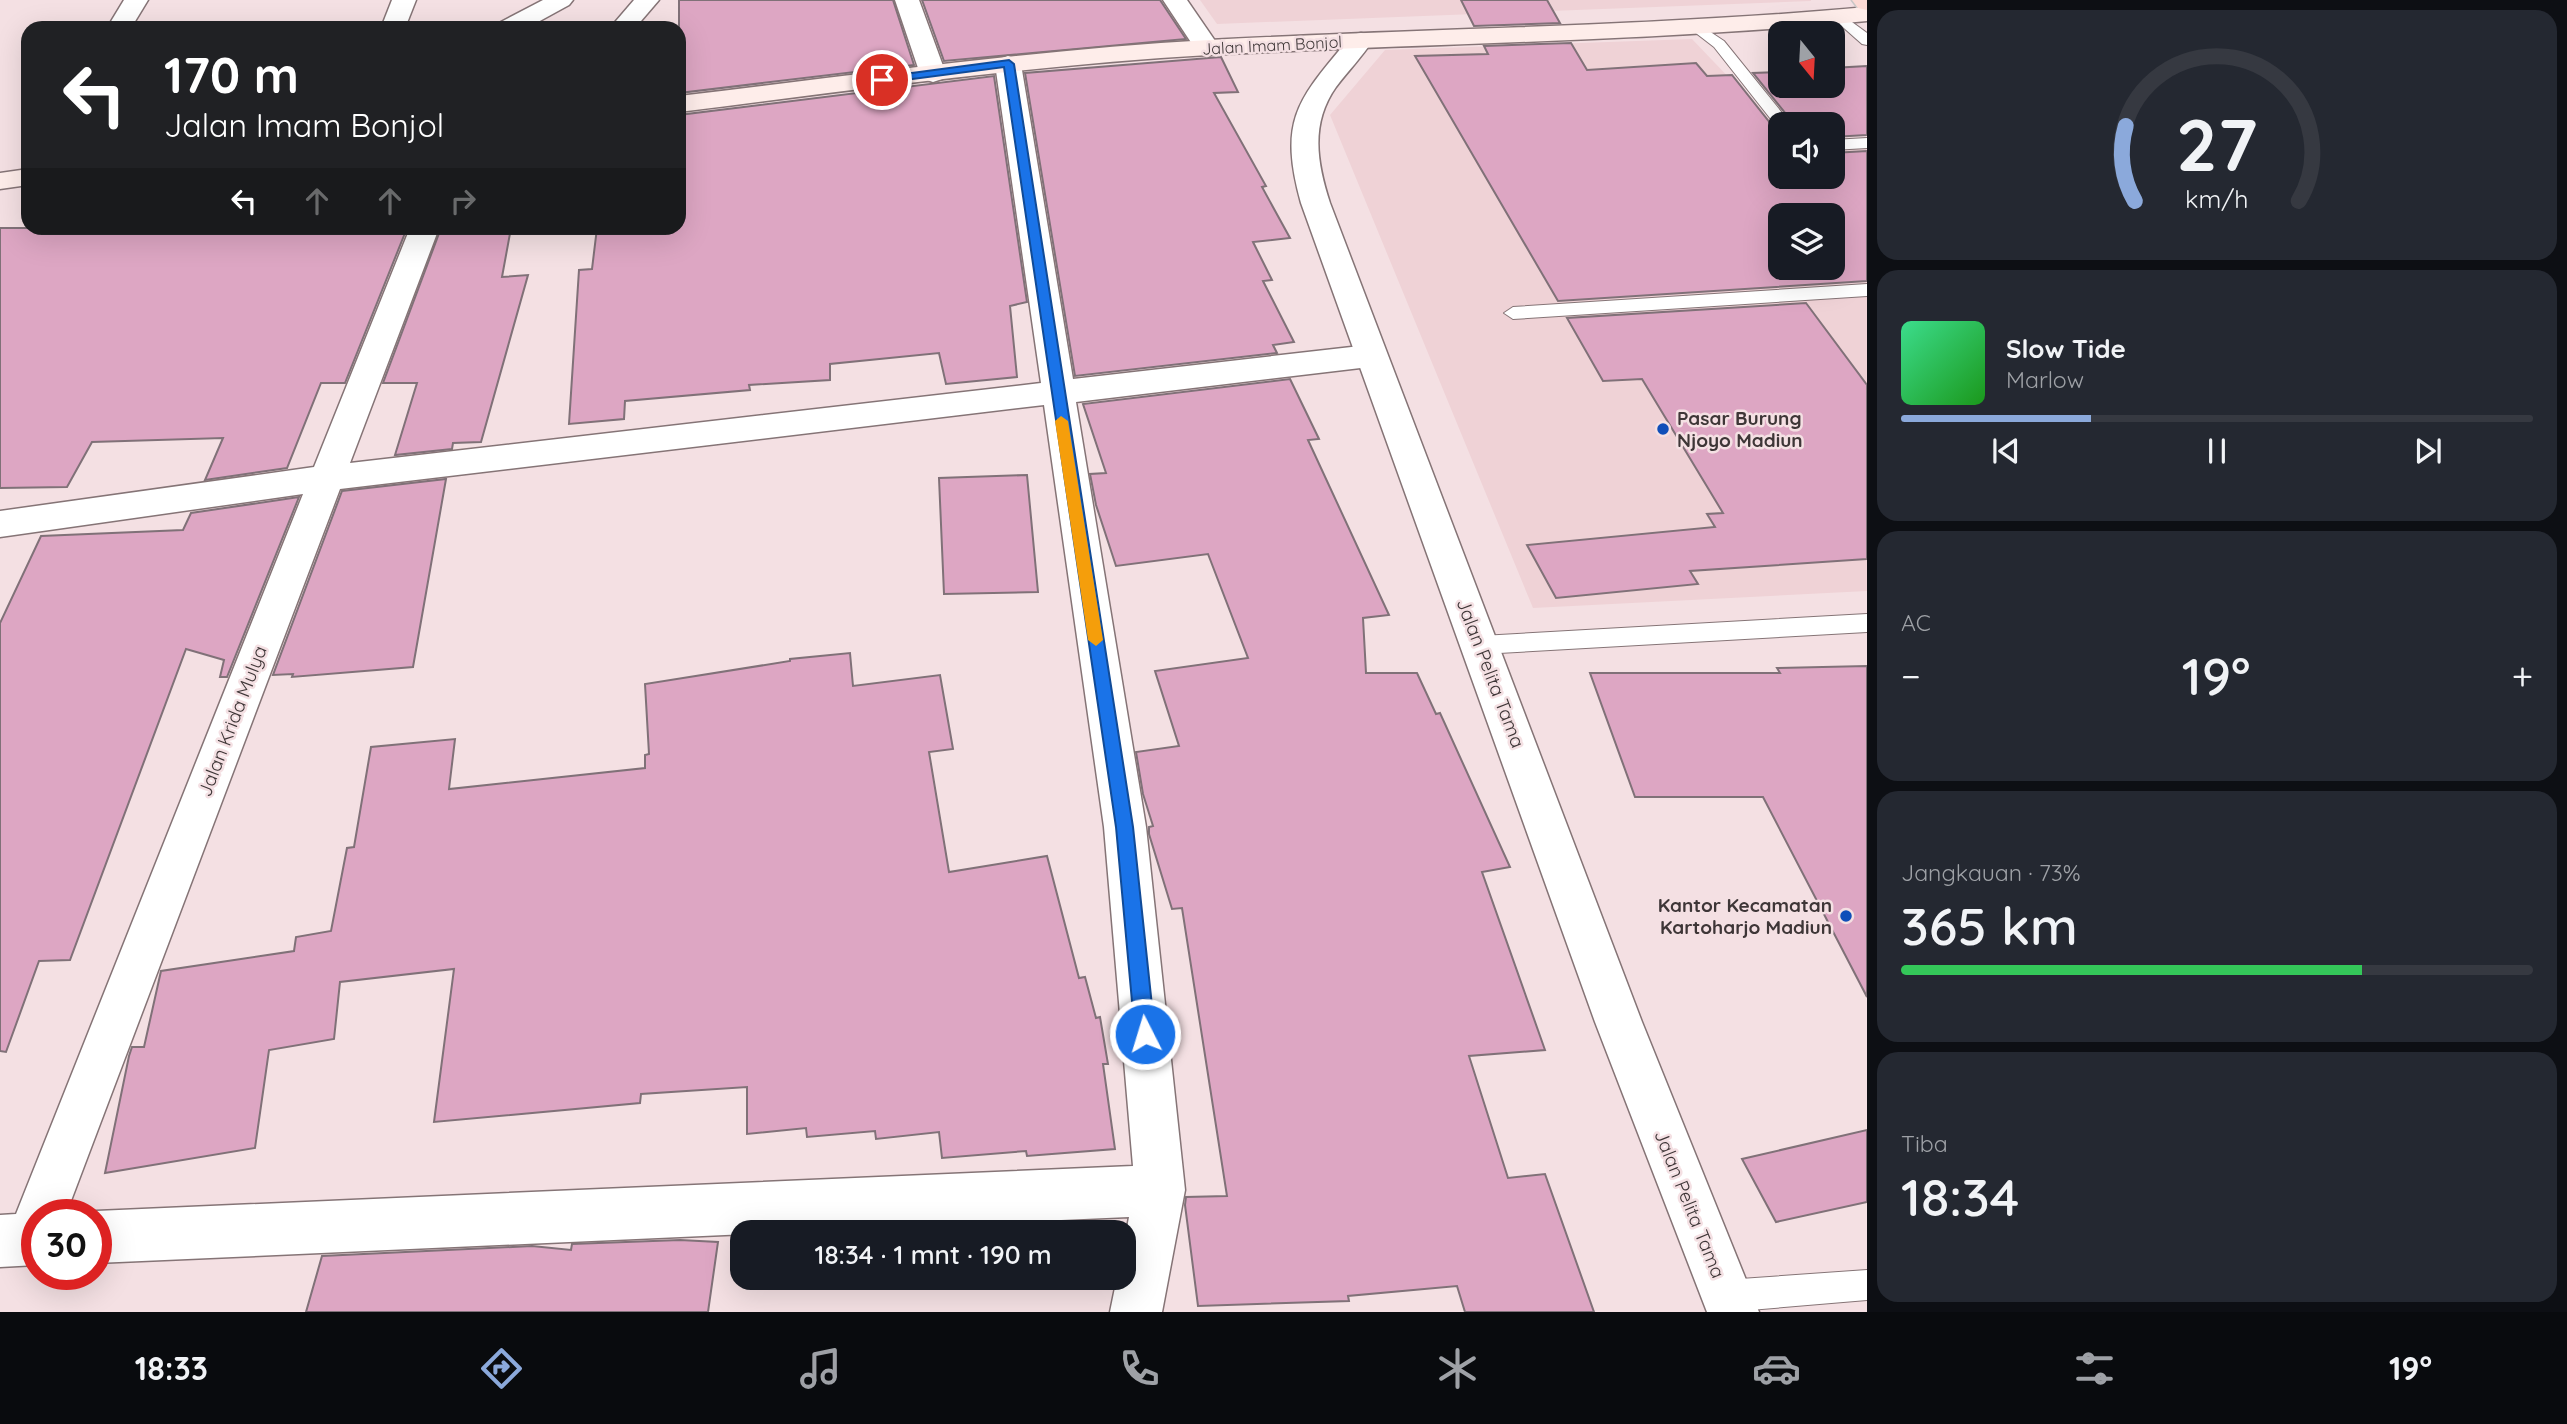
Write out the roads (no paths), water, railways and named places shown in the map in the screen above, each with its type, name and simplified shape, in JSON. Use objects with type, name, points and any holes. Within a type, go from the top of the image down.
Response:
[{"type":"main road","name":"Jalan Imam Bonjol","points":[[686,103],[1009,64],[1207,48],[1696,27],[1867,15]]},
{"type":"main road","points":[[0,181],[21,178]]},
{"type":"street","points":[[123,21],[136,0]]},
{"type":"street","points":[[396,21],[404,0]]},
{"type":"street","points":[[521,21],[561,0]]},
{"type":"street","points":[[628,21],[648,0]]},
{"type":"street","points":[[907,0],[933,74]]},
{"type":"street","points":[[1175,0],[1207,48]]},
{"type":"street","name":"Jalan Pelita Tama","points":[[1361,40],[1312,106],[1304,130],[1305,158],[1312,188],[1369,356],[1481,645],[1690,1213],[1730,1304]]},
{"type":"street","points":[[1009,64],[1125,827],[1160,1190],[1136,1312]]},
{"type":"street","name":"Jalan Krida Mulya","points":[[42,1199],[421,235]]},
{"type":"street","points":[[0,524],[326,478],[1369,356]]},
{"type":"street","points":[[112,1236],[1160,1190]]},
{"type":"lane","points":[[1842,18],[1867,41]]},
{"type":"lane","points":[[1696,27],[1718,44],[1773,112]]},
{"type":"lane","points":[[1845,144],[1867,143]]},
{"type":"lane","points":[[1513,313],[1867,290]]},
{"type":"lane","points":[[1481,645],[1867,623]]},
{"type":"lane","points":[[1730,1304],[1867,1285]]},
{"type":"place","name":"Pasar Burung Njoyo Madiun","points":[[1663,429]]},
{"type":"place","name":"Kantor Kecamatan Kartoharjo Madiun","points":[[1846,916]]}]
